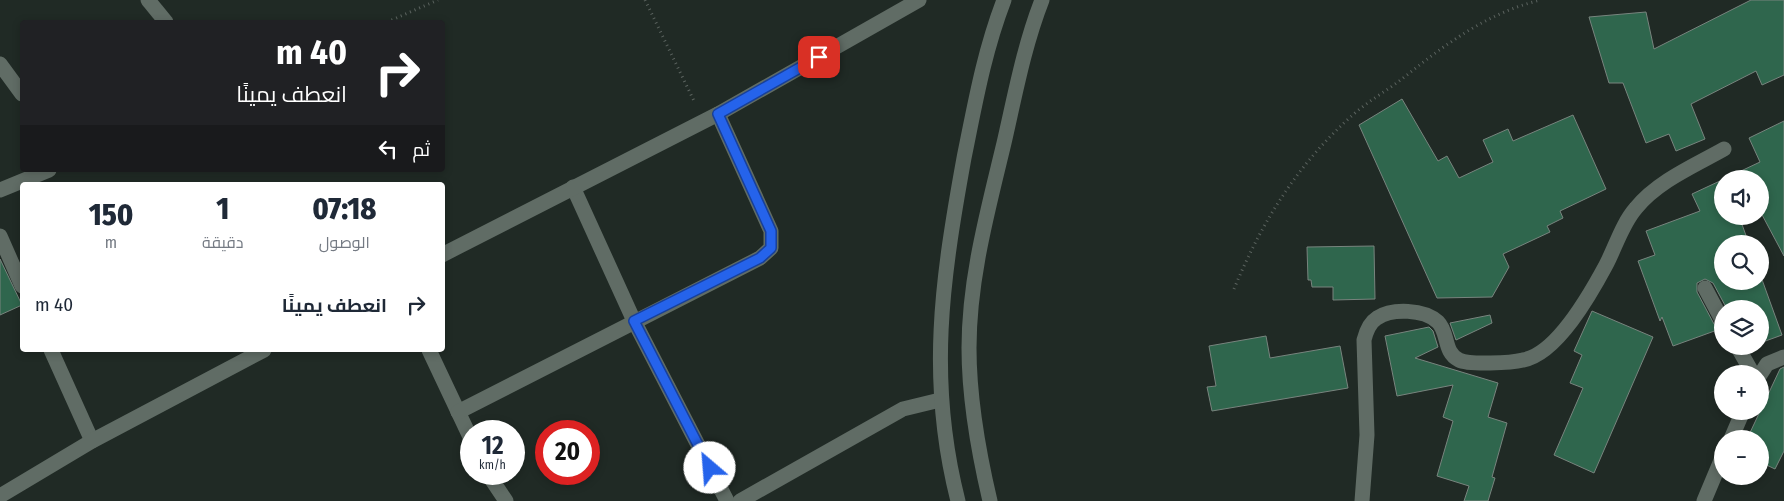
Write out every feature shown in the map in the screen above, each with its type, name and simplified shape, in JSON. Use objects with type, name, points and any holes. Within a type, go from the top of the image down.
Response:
[{"type":"street","points":[[148,0],[164,20]]},
{"type":"street","points":[[445,253],[718,114],[919,0]]},
{"type":"street","points":[[958,501],[949,465],[940,400],[939,346],[948,250],[981,70],[1004,0]]},
{"type":"street","points":[[990,501],[975,432],[970,389],[971,309],[975,272],[993,189],[1028,40],[1042,0]]},
{"type":"street","points":[[0,64],[20,91]]},
{"type":"street","points":[[458,412],[760,258],[771,248],[771,231],[718,114]]},
{"type":"street","points":[[1362,501],[1367,435],[1364,340],[1366,332],[1375,319],[1392,312],[1423,313],[1432,317],[1444,333],[1450,352],[1462,361],[1523,360],[1540,354],[1551,345],[1594,288],[1626,222],[1635,208],[1661,186],[1724,149]]},
{"type":"street","points":[[0,190],[44,172]]},
{"type":"street","points":[[572,187],[634,321],[727,501]]},
{"type":"street","points":[[0,236],[20,281]]},
{"type":"street","points":[[1704,288],[1714,306]]},
{"type":"street","points":[[52,352],[92,441]]},
{"type":"street","points":[[0,496],[92,441],[260,352]]},
{"type":"street","points":[[431,352],[462,420]]},
{"type":"street","points":[[1766,365],[1784,357]]},
{"type":"street","points":[[740,501],[902,409],[940,400]]},
{"type":"street","points":[[1704,501],[1714,477]]},
{"type":"street","points":[[495,485],[504,501]]},
{"type":"path","points":[[392,20],[438,0]]},
{"type":"path","points":[[645,0],[703,121]]},
{"type":"path","points":[[1234,289],[1267,218],[1288,185],[1334,133],[1374,98],[1449,42],[1497,15],[1541,0]]},
{"type":"building","points":[[1751,0],[1784,0],[1784,75],[1762,85],[1756,71],[1691,104],[1705,139],[1676,151],[1669,134],[1646,143],[1623,83],[1609,83],[1589,17],[1646,12],[1654,49]]},
{"type":"building","points":[[1402,99],[1438,161],[1447,156],[1459,178],[1493,162],[1483,140],[1508,129],[1513,141],[1573,115],[1606,189],[1560,211],[1563,218],[1547,226],[1550,232],[1503,254],[1509,267],[1492,297],[1437,298],[1359,125]]},
{"type":"building","points":[[1784,121],[1784,256],[1767,225],[1769,225],[1769,170],[1743,170],[1760,162],[1749,138]]},
{"type":"building","points":[[1714,184],[1714,225],[1742,225],[1746,235],[1714,235],[1714,285],[1705,279],[1697,283],[1697,292],[1714,324],[1714,331],[1673,346],[1662,317],[1660,321],[1638,261],[1655,255],[1646,231],[1700,211],[1692,194]]},
{"type":"building","points":[[1374,246],[1375,299],[1333,300],[1333,287],[1312,287],[1311,280],[1308,280],[1307,247]]},
{"type":"building","points":[[0,259],[20,301],[20,306],[0,315]]},
{"type":"building","points":[[1717,290],[1766,290],[1782,335],[1769,340],[1769,300],[1722,300]]},
{"type":"building","points":[[1592,311],[1653,337],[1594,473],[1554,455],[1583,388],[1570,383],[1582,355],[1574,351]]},
{"type":"building","points":[[1490,315],[1492,323],[1456,340],[1450,323]]},
{"type":"building","points":[[1429,327],[1433,331],[1438,347],[1415,358],[1498,383],[1488,417],[1507,423],[1492,477],[1495,478],[1488,501],[1464,501],[1469,486],[1437,476],[1453,421],[1443,417],[1453,385],[1397,396],[1385,336]]},
{"type":"building","points":[[1266,336],[1270,358],[1340,346],[1348,388],[1212,411],[1207,387],[1216,386],[1209,346]]},
{"type":"building","points":[[1784,367],[1784,451],[1775,469],[1769,466],[1769,430],[1751,430],[1756,420],[1769,420],[1769,392],[1780,369]]},
{"type":"route","points":[[710,468],[634,321],[760,258],[771,248],[771,231],[718,114],[819,57]]}]
